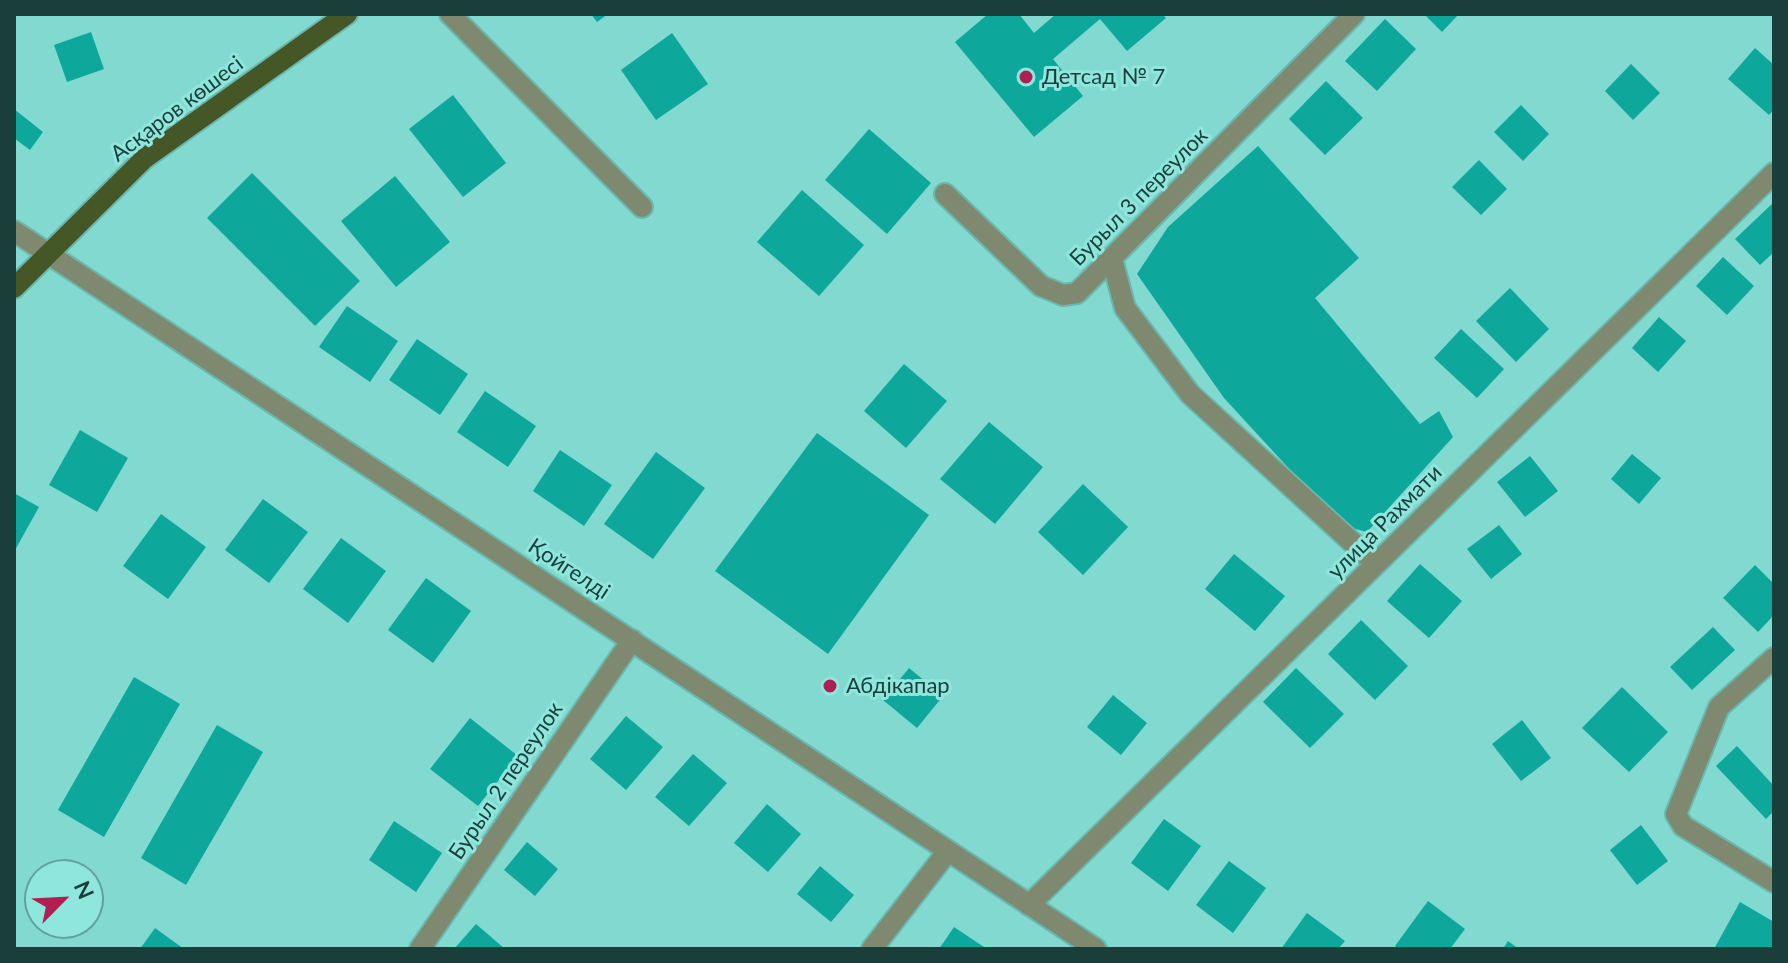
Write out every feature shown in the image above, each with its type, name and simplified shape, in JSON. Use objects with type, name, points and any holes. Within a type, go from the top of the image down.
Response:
[{"type":"main road","name":"Асқаров көшесі","points":[[14,288],[145,158],[347,14]]},
{"type":"street","points":[[450,14],[642,207]]},
{"type":"street","name":"Бурыл 3 переулок","points":[[945,194],[1041,286],[1063,295],[1077,293],[1354,14]]},
{"type":"street","name":"улица Рахмати","points":[[1029,905],[1774,173]]},
{"type":"street","name":"Қойгелді","points":[[14,231],[1096,949]]},
{"type":"street","points":[[1112,259],[1125,308],[1190,394],[1376,564]]},
{"type":"street","name":"Бурыл 2 переулок","points":[[420,949],[632,640]]},
{"type":"street","points":[[1774,658],[1719,707],[1676,814],[1683,826],[1774,882]]},
{"type":"street","points":[[872,949],[948,851]]},
{"type":"building","points":[[591,14],[608,14],[597,22]]},
{"type":"building","name":"Детсад № 7","points":[[988,14],[1019,14],[1034,33],[1056,14],[1162,14],[1166,18],[1127,51],[1100,19],[1053,59],[1083,96],[1034,137],[955,42]]},
{"type":"building","points":[[1424,14],[1459,14],[1442,32]]},
{"type":"building","points":[[1385,19],[1416,49],[1377,91],[1345,61]]},
{"type":"building","points":[[91,32],[104,69],[67,82],[54,45]]},
{"type":"building","points":[[672,33],[708,84],[656,120],[621,70]]},
{"type":"building","points":[[1755,48],[1774,65],[1774,109],[1769,115],[1728,79]]},
{"type":"building","points":[[1631,64],[1660,93],[1633,120],[1605,91]]},
{"type":"building","points":[[1326,81],[1363,118],[1325,155],[1289,119]]},
{"type":"building","points":[[453,95],[506,163],[463,197],[409,129]]},
{"type":"building","points":[[1521,105],[1549,134],[1523,161],[1494,132]]},
{"type":"building","points":[[14,109],[43,132],[30,150],[14,138]]},
{"type":"building","points":[[869,129],[931,183],[887,234],[825,180]]},
{"type":"building","points":[[1258,146],[1359,258],[1315,298],[1420,424],[1439,411],[1453,437],[1367,532],[1341,525],[1224,398],[1137,274],[1168,227]]},
{"type":"building","points":[[1479,160],[1507,189],[1481,215],[1452,187]]},
{"type":"building","points":[[252,173],[360,281],[315,326],[207,218]]},
{"type":"building","points":[[395,176],[450,242],[396,287],[341,221]]},
{"type":"building","points":[[802,190],[864,245],[819,296],[757,242]]},
{"type":"building","points":[[1774,202],[1774,252],[1760,265],[1735,239]]},
{"type":"building","points":[[1723,257],[1754,286],[1727,315],[1696,286]]},
{"type":"building","points":[[1510,288],[1549,329],[1516,362],[1476,321]]},
{"type":"building","points":[[347,306],[398,341],[370,382],[319,347]]},
{"type":"building","points":[[1659,317],[1686,341],[1658,372],[1632,348]]},
{"type":"building","points":[[1461,329],[1504,369],[1477,398],[1434,358]]},
{"type":"building","points":[[417,339],[468,374],[440,415],[389,380]]},
{"type":"building","points":[[904,364],[947,401],[906,448],[864,411]]},
{"type":"building","points":[[485,391],[536,426],[508,467],[457,432]]},
{"type":"building","points":[[989,422],[1043,467],[995,524],[940,479]]},
{"type":"building","points":[[80,430],[128,458],[97,512],[49,485]]},
{"type":"building","points":[[817,433],[929,515],[828,654],[715,571]]},
{"type":"building","points":[[560,450],[612,485],[584,526],[533,491]]},
{"type":"building","points":[[656,452],[705,488],[653,559],[604,524]]},
{"type":"building","points":[[1632,454],[1661,478],[1639,504],[1611,479]]},
{"type":"building","points":[[1530,456],[1558,491],[1525,517],[1497,482]]},
{"type":"building","points":[[1083,484],[1128,527],[1083,575],[1038,532]]},
{"type":"building","points":[[14,493],[39,507],[14,552]]},
{"type":"building","points":[[263,499],[308,532],[269,583],[225,550]]},
{"type":"building","points":[[161,514],[206,547],[168,599],[123,566]]},
{"type":"building","points":[[1499,525],[1522,554],[1491,579],[1467,549]]},
{"type":"building","points":[[341,538],[386,571],[348,623],[303,589]]},
{"type":"building","points":[[1234,554],[1285,596],[1255,631],[1205,589]]},
{"type":"building","points":[[1420,564],[1462,601],[1429,638],[1387,601]]},
{"type":"building","points":[[1755,565],[1774,584],[1774,615],[1758,632],[1723,598]]},
{"type":"building","points":[[426,578],[471,611],[433,663],[388,630]]},
{"type":"building","points":[[1361,620],[1408,666],[1375,700],[1328,654]]},
{"type":"building","points":[[1713,627],[1735,650],[1692,690],[1670,667]]},
{"type":"building","points":[[909,668],[943,696],[917,728],[883,700]]},
{"type":"building","points":[[1296,668],[1344,714],[1310,748],[1263,702]]},
{"type":"building","points":[[134,677],[180,704],[104,837],[58,810]]},
{"type":"building","points":[[1622,687],[1668,732],[1629,772],[1582,728]]},
{"type":"building","points":[[1113,695],[1147,723],[1121,755],[1087,727]]},
{"type":"building","points":[[626,716],[663,747],[626,790],[590,759]]},
{"type":"building","points":[[470,718],[518,756],[478,806],[430,769]]},
{"type":"building","points":[[1522,720],[1551,758],[1521,781],[1492,744]]},
{"type":"building","points":[[217,725],[263,752],[186,885],[141,858]]},
{"type":"building","points":[[1737,746],[1774,786],[1774,811],[1766,819],[1716,766]]},
{"type":"building","points":[[693,754],[727,783],[689,826],[655,797]]},
{"type":"building","points":[[767,804],[801,834],[768,872],[734,843]]},
{"type":"building","points":[[1164,819],[1201,846],[1168,891],[1131,863]]},
{"type":"building","points":[[394,821],[442,853],[416,892],[369,860]]},
{"type":"building","points":[[1641,825],[1668,861],[1637,885],[1610,850]]},
{"type":"building","points":[[527,842],[558,869],[535,896],[504,870]]},
{"type":"building","points":[[1229,861],[1266,888],[1233,933],[1196,905]]},
{"type":"building","points":[[820,866],[854,895],[831,922],[797,894]]},
{"type":"building","points":[[1428,901],[1465,929],[1450,949],[1400,949],[1395,946]]},
{"type":"building","points":[[1740,902],[1774,922],[1774,949],[1714,949]]},
{"type":"building","points":[[1307,913],[1345,941],[1338,949],[1281,949]]},
{"type":"building","points":[[476,924],[505,949],[454,949]]},
{"type":"building","points":[[954,927],[987,949],[939,949]]},
{"type":"building","points":[[155,928],[184,949],[140,949]]},
{"type":"building","points":[[1508,941],[1519,949],[1503,949]]},
{"type":"place","name":"Детсад № 7","points":[[1026,77]]},
{"type":"place","name":"Абдiкапар","points":[[830,686]]}]
